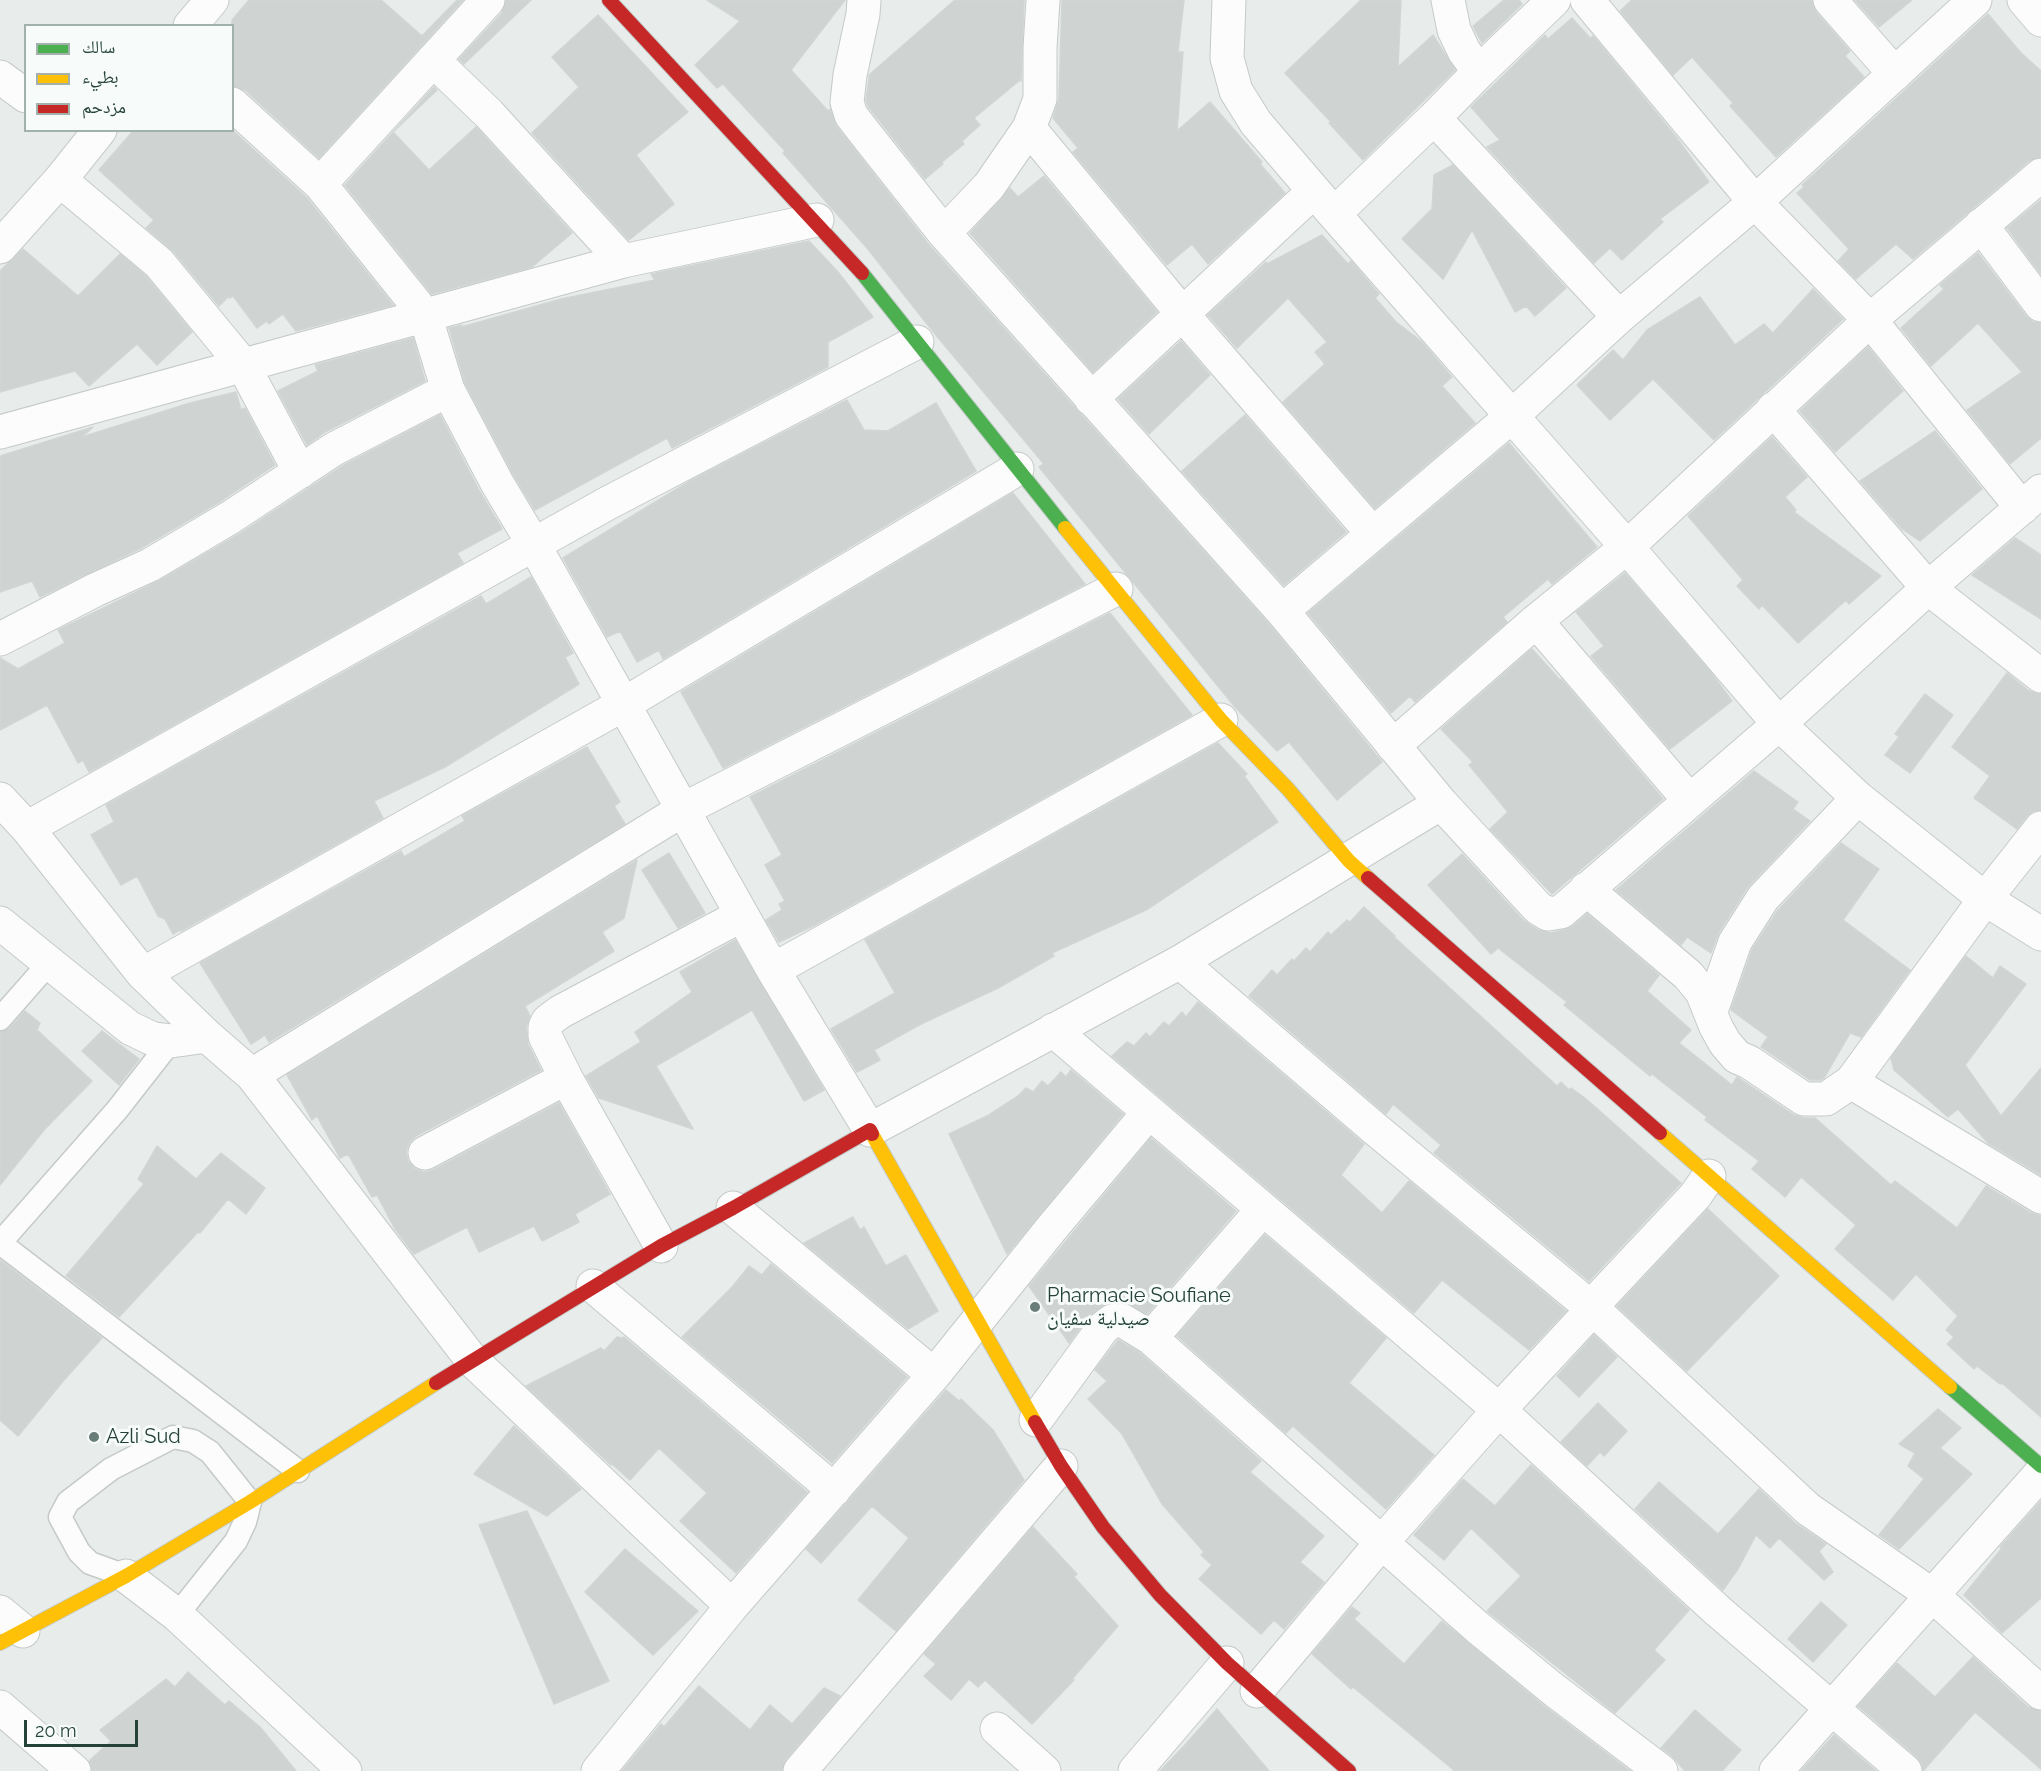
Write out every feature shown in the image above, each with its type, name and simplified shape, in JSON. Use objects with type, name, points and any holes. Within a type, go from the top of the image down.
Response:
[{"type":"street","points":[[192,24],[212,0]]},
{"type":"street","points":[[320,184],[488,0]]},
{"type":"street","points":[[609,0],[852,260],[1017,470],[1221,720],[1288,789],[1349,861],[2041,1466]]},
{"type":"street","points":[[864,0],[850,75],[847,102],[851,115],[944,232],[1282,611],[1441,803],[1538,908],[1548,914],[1561,912],[1779,724],[1928,588],[2031,500],[1870,320],[1755,202],[1587,0]]},
{"type":"street","points":[[944,232],[989,186],[1029,128],[1040,99],[1043,0]]},
{"type":"street","points":[[1229,0],[1227,58],[1236,91],[1256,123],[1324,202],[1779,724],[1858,798],[1986,899],[2041,934]]},
{"type":"street","points":[[1448,0],[1454,30],[1464,51],[1479,72]]},
{"type":"street","points":[[1091,399],[1182,314],[1434,118],[1554,0]]},
{"type":"street","points":[[1830,0],[1895,74]]},
{"type":"street","points":[[1282,611],[1512,416],[1619,317],[1755,202],[1975,0]]},
{"type":"street","points":[[2024,0],[2041,20]]},
{"type":"street","points":[[433,60],[489,114],[623,261]]},
{"type":"street","points":[[0,77],[24,95]]},
{"type":"street","points":[[234,106],[320,184],[425,315],[448,390],[497,483],[684,809],[742,915],[870,1130],[977,1322],[1061,1466],[1103,1527],[1160,1595],[1227,1663],[1349,1771]]},
{"type":"street","points":[[1434,118],[1619,317]]},
{"type":"street","points":[[1029,128],[1182,314],[1373,534]]},
{"type":"street","points":[[0,247],[60,180],[87,135]]},
{"type":"street","points":[[1393,746],[1536,621],[1627,547],[1870,320],[2041,175]]},
{"type":"street","points":[[60,180],[159,263],[243,365],[300,472]]},
{"type":"street","points":[[0,432],[623,261],[817,220]]},
{"type":"street","points":[[1981,225],[2041,305]]},
{"type":"street","points":[[27,828],[608,503],[917,342]]},
{"type":"street","points":[[0,639],[95,590],[150,565],[231,518],[334,449],[448,390]]},
{"type":"street","points":[[1773,409],[1928,588],[2041,676]]},
{"type":"street","points":[[143,974],[624,704],[1017,470]]},
{"type":"street","points":[[252,1075],[684,809],[1116,589]]},
{"type":"street","points":[[1536,621],[1689,801]]},
{"type":"street","points":[[774,970],[1221,720]]},
{"type":"street","points":[[1711,1011],[1735,942],[1763,898],[1858,798]]},
{"type":"street","points":[[0,799],[27,828],[143,974],[207,1036],[252,1075],[472,1360],[732,1606]]},
{"type":"street","points":[[8,1629],[126,1576],[250,1502],[472,1360],[661,1246],[1180,962],[1441,803]]},
{"type":"street","points":[[1586,889],[1688,975],[1702,992],[1716,1027],[1725,1043],[1737,1057],[1749,1062],[1804,1099],[1826,1099],[1851,1082],[2041,828]]},
{"type":"street","points":[[661,1246],[566,1078],[545,1036],[545,1027],[548,1021],[560,1011],[742,915]]},
{"type":"street","points":[[0,923],[130,1028],[153,1039],[171,1041],[207,1036]]},
{"type":"street","points":[[1180,962],[1374,1128],[1593,1309],[1808,1509],[1932,1595],[2041,1693]]},
{"type":"street","points":[[1053,1030],[1500,1410],[1718,1611],[1905,1771]]},
{"type":"street","points":[[425,1153],[566,1078]]},
{"type":"street","points":[[1851,1082],[2041,1197]]},
{"type":"street","points":[[598,1771],[732,1606],[934,1375],[1051,1229],[1149,1112]]},
{"type":"street","points":[[1257,1690],[1382,1542],[1593,1309],[1602,1295],[1695,1196],[1709,1176]]},
{"type":"street","points":[[733,1208],[934,1375]]},
{"type":"street","points":[[1150,1338],[1263,1209]]},
{"type":"street","points":[[593,1286],[834,1490]]},
{"type":"street","points":[[1036,1420],[1102,1328],[1112,1320],[1120,1319],[1150,1338],[1485,1634],[1561,1696],[1661,1771]]},
{"type":"street","points":[[800,1771],[1061,1466]]},
{"type":"street","points":[[1776,1771],[2041,1473]]},
{"type":"street","points":[[126,1576],[177,1616],[345,1771]]},
{"type":"street","points":[[1135,1771],[1227,1663]]},
{"type":"street","points":[[0,1707],[74,1771]]},
{"type":"street","points":[[997,1729],[1044,1771]]},
{"type":"lane","points":[[0,1019],[50,962]]},
{"type":"lane","points":[[171,1041],[117,1110],[0,1243],[298,1471]]},
{"type":"lane","points":[[126,1576],[90,1563],[79,1552],[60,1517],[68,1502],[111,1469],[173,1437],[193,1440],[210,1452],[250,1502],[245,1522],[236,1541],[177,1616]]},
{"type":"building","points":[[249,0],[381,0],[422,36],[457,0],[463,0],[319,158],[245,90],[234,87],[234,24],[232,20]]},
{"type":"building","points":[[506,0],[531,0],[464,64],[459,59],[502,13]]},
{"type":"building","points":[[707,0],[845,0],[791,70],[828,111],[830,109],[836,126],[930,246],[1268,623],[1382,762],[1337,800],[1289,742],[1277,751],[1235,707],[1039,467],[1044,464],[935,334],[867,248],[783,153],[785,151],[723,84],[717,88],[695,65],[740,21]]},
{"type":"building","points":[[955,0],[1024,0],[1021,81],[974,118],[980,125],[962,141],[964,144],[925,179],[868,106],[866,100],[869,75]]},
{"type":"building","points":[[1062,0],[1184,0],[1178,52],[1183,52],[1177,131],[1210,102],[1262,162],[1260,164],[1285,193],[1208,264],[1192,244],[1167,265],[1073,152],[1078,148],[1053,118],[1059,99]]},
{"type":"building","points":[[1361,0],[1401,0],[1398,67],[1433,35],[1455,70],[1363,160],[1285,73]]},
{"type":"building","points":[[1504,0],[1519,0],[1522,4],[1482,43],[1473,26]]},
{"type":"building","points":[[1632,0],[1812,0],[1816,12],[1850,51],[1845,56],[1864,77],[1776,157],[1730,106],[1733,103],[1692,57],[1673,75],[1620,11]]},
{"type":"building","points":[[1855,0],[1912,0],[1879,27]]},
{"type":"building","points":[[1988,14],[2021,53],[2041,71],[2041,157],[2029,161],[1913,259],[1896,244],[1856,279],[1838,261],[1849,249],[1797,193],[1804,187],[1802,185]]},
{"type":"building","points":[[598,15],[688,112],[636,155],[674,204],[629,240],[532,133],[579,87],[552,57]]},
{"type":"building","points":[[1572,18],[1590,38],[1593,36],[1676,137],[1709,182],[1660,219],[1663,222],[1622,260],[1610,248],[1594,263],[1487,147],[1500,140],[1471,107],[1545,35],[1548,39]]},
{"type":"building","points":[[434,87],[437,90],[394,131]]},
{"type":"building","points":[[476,127],[572,233],[532,267],[432,294],[345,185],[393,132],[429,170]]},
{"type":"building","points":[[132,132],[234,132],[306,197],[393,305],[296,331],[283,314],[269,324],[267,321],[257,328],[233,296],[228,297],[219,306],[173,251],[146,228],[154,220],[99,170]]},
{"type":"building","points":[[1453,165],[1566,288],[1535,316],[1526,306],[1515,312],[1472,230],[1443,279],[1402,239],[1432,209],[1434,175]]},
{"type":"building","points":[[1044,176],[1157,312],[1093,372],[970,233],[1010,188],[1018,197]]},
{"type":"building","points":[[2041,200],[2041,274],[2007,228]]},
{"type":"building","points":[[1322,235],[1348,264],[1351,261],[1379,294],[1375,298],[1396,322],[1421,341],[1452,377],[1442,386],[1475,423],[1375,508],[1283,402],[1325,364],[1315,352],[1327,342],[1288,298],[1237,348],[1208,315],[1266,262],[1267,264]]},
{"type":"building","points":[[809,241],[838,272],[873,317],[828,342],[828,367],[672,448],[667,438],[535,510],[513,474],[465,383],[449,328],[462,325],[458,328],[561,299],[655,280],[651,274]]},
{"type":"building","points":[[23,249],[78,296],[120,254],[146,276],[192,332],[157,365],[137,344],[89,386],[75,371],[0,392],[0,271]]},
{"type":"building","points":[[1978,253],[2026,316],[2033,322],[2041,323],[2041,438],[2010,464],[1967,410],[2022,372],[1978,323],[1931,366],[1901,328],[1944,289],[1940,285]]},
{"type":"building","points":[[1813,289],[1843,319],[1714,440],[1653,379],[1610,420],[1577,385],[1613,350],[1623,360],[1647,330],[1700,297],[1735,345],[1764,324],[1773,333]]},
{"type":"building","points":[[413,338],[425,381],[325,432],[307,445],[278,391],[318,371],[315,365]]},
{"type":"building","points":[[1181,341],[1210,375],[1149,434],[1118,399]]},
{"type":"building","points":[[1868,347],[1903,391],[1835,452],[1800,411]]},
{"type":"building","points":[[236,392],[241,410],[245,408],[275,465],[221,501],[141,548],[40,597],[32,581],[0,592],[0,456],[93,427],[82,437],[190,403]]},
{"type":"building","points":[[847,400],[864,430],[888,431],[936,403],[976,471],[663,659],[659,650],[637,662],[620,631],[607,637],[563,558],[690,481]]},
{"type":"building","points":[[440,415],[502,529],[457,553],[463,563],[89,772],[83,760],[78,763],[47,705],[0,730],[0,658],[18,669],[65,643],[58,630],[159,581],[241,533],[344,465]]},
{"type":"building","points":[[1245,415],[1346,532],[1284,585],[1182,471]]},
{"type":"building","points":[[1935,431],[1982,489],[1920,541],[1902,529],[1860,481]]},
{"type":"building","points":[[1772,437],[1807,477],[1785,497],[1796,510],[1794,512],[1881,576],[1849,604],[1846,600],[1798,643],[1762,605],[1759,609],[1737,586],[1743,580],[1688,516]]},
{"type":"building","points":[[1509,443],[1597,547],[1552,584],[1548,579],[1503,617],[1507,622],[1415,702],[1410,696],[1391,713],[1308,613]]},
{"type":"building","points":[[1013,493],[1085,584],[723,768],[681,692]]},
{"type":"building","points":[[2015,538],[2041,555],[2041,619],[1972,575]]},
{"type":"building","points":[[1625,573],[1712,674],[1732,701],[1670,749],[1591,656],[1604,646],[1576,612]]},
{"type":"building","points":[[531,577],[573,653],[565,657],[579,684],[445,767],[374,801],[383,818],[181,931],[173,934],[165,919],[158,916],[137,876],[121,885],[91,835],[114,822],[106,805],[481,596],[486,604]]},
{"type":"building","points":[[1110,613],[1192,715],[815,925],[779,942],[766,920],[782,910],[779,904],[785,901],[765,865],[782,855],[750,797]]},
{"type":"building","points":[[1532,649],[1561,679],[1663,799],[1552,894],[1490,829],[1508,812],[1469,765],[1473,762],[1441,729]]},
{"type":"building","points":[[2007,673],[2029,691],[2041,694],[2041,810],[2034,811],[2027,816],[2017,829],[1974,798],[1990,776],[1952,747]]},
{"type":"building","points":[[1925,694],[1953,715],[1910,773],[1885,755],[1899,737],[1895,734]]},
{"type":"building","points":[[1218,743],[1247,774],[1244,776],[1278,822],[1148,909],[1052,953],[1054,956],[998,988],[921,1024],[874,1050],[880,1060],[857,1072],[831,1029],[895,993],[865,940]]},
{"type":"building","points":[[587,747],[620,802],[614,806],[625,824],[269,1042],[265,1035],[251,1044],[200,963],[401,851],[404,857],[465,821],[462,816]]},
{"type":"building","points":[[1754,771],[1798,802],[1793,809],[1810,821],[1747,888],[1719,932],[1711,953],[1687,937],[1681,945],[1616,890]]},
{"type":"building","points":[[1841,843],[1879,869],[1843,920],[1910,970],[1861,1037],[1850,1033],[1824,1078],[1810,1080],[1761,1047],[1768,1037],[1731,1010],[1752,950],[1778,910]]},
{"type":"building","points":[[669,853],[705,913],[678,928],[642,870]]},
{"type":"building","points":[[1462,854],[1524,921],[1538,930],[1551,933],[1564,930],[1573,926],[1587,914],[1659,975],[1647,991],[1691,1030],[1679,1043],[1732,1085],[1737,1077],[1794,1115],[1815,1118],[1891,1185],[1895,1181],[1957,1228],[1986,1186],[2031,1213],[2041,1216],[2041,1417],[2002,1383],[2000,1384],[1977,1366],[1974,1369],[1947,1344],[1954,1337],[1946,1330],[1958,1316],[1916,1274],[1893,1300],[1835,1249],[1856,1225],[1801,1177],[1785,1197],[1752,1169],[1759,1161],[1705,1120],[1707,1117],[1652,1074],[1650,1076],[1564,1005],[1567,1002],[1498,948],[1491,954],[1428,885]]},
{"type":"building","points":[[637,860],[624,918],[602,932],[614,951],[525,1006],[530,1016],[526,1027],[528,1044],[541,1070],[416,1136],[409,1143],[406,1152],[408,1161],[415,1169],[424,1172],[433,1170],[559,1103],[610,1194],[575,1214],[579,1222],[542,1241],[534,1226],[479,1252],[467,1227],[414,1254],[395,1229],[377,1195],[372,1197],[348,1154],[340,1158],[317,1116],[312,1120],[287,1075]]},
{"type":"building","points":[[1364,907],[1557,1086],[1561,1082],[1569,1090],[1571,1088],[1585,1098],[1681,1183],[1589,1281],[1434,1153],[1441,1145],[1393,1104],[1386,1114],[1249,996],[1272,970],[1277,975],[1306,948],[1310,952],[1328,932],[1331,935],[1347,920],[1350,922]]},
{"type":"building","points":[[735,940],[824,1090],[804,1101],[752,1010],[656,1066],[693,1129],[599,1098],[586,1076],[641,1042],[635,1032],[692,992],[680,972]]},
{"type":"building","points":[[1966,956],[1993,978],[2000,966],[2026,984],[1965,1065],[2001,1116],[2041,1068],[2041,1175],[1988,1143],[1958,1109],[1948,1117],[1894,1070],[1891,1058]]},
{"type":"building","points":[[1198,1002],[1364,1144],[1341,1175],[1382,1213],[1409,1181],[1566,1311],[1529,1350],[1442,1280],[1414,1313],[1112,1056],[1127,1042],[1134,1046],[1146,1033],[1150,1037],[1164,1022],[1169,1026],[1182,1012],[1186,1017]]},
{"type":"building","points":[[25,1011],[40,1023],[37,1030],[92,1081],[44,1130],[0,1185],[0,1032],[10,1028]]},
{"type":"building","points":[[102,1031],[139,1059],[119,1085],[82,1051]]},
{"type":"building","points":[[1071,1070],[1123,1114],[1007,1254],[949,1134],[989,1115],[1026,1088],[1033,1092],[1042,1081],[1048,1086],[1061,1072],[1066,1077]]},
{"type":"building","points":[[1151,1138],[1236,1211],[1147,1314],[1123,1301],[1107,1303],[1088,1317],[1069,1343],[1029,1286]]},
{"type":"building","points":[[157,1146],[196,1179],[221,1153],[265,1188],[246,1214],[228,1199],[200,1233],[198,1232],[119,1317],[66,1276],[144,1184],[138,1179]]},
{"type":"building","points":[[1708,1209],[1779,1276],[1687,1371],[1617,1306]]},
{"type":"building","points":[[853,1217],[860,1230],[864,1227],[886,1266],[906,1255],[938,1311],[908,1329],[804,1243]]},
{"type":"building","points":[[1265,1235],[1386,1338],[1349,1383],[1434,1455],[1386,1509],[1293,1426],[1286,1433],[1177,1336]]},
{"type":"building","points":[[0,1260],[102,1338],[18,1436],[0,1420]]},
{"type":"building","points":[[771,1264],[907,1377],[832,1463],[682,1337],[733,1286],[749,1266],[762,1275]]},
{"type":"building","points":[[1594,1335],[1617,1357],[1579,1397],[1557,1376]]},
{"type":"building","points":[[617,1337],[624,1337],[807,1492],[736,1573],[680,1521],[707,1493],[659,1448],[630,1480],[526,1386],[601,1348],[604,1351]]},
{"type":"building","points":[[1118,1340],[1140,1353],[1261,1461],[1250,1472],[1324,1536],[1300,1562],[1324,1582],[1284,1629],[1274,1620],[1261,1634],[1199,1579],[1212,1565],[1201,1555],[1204,1552],[1162,1504],[1122,1434],[1088,1399],[1107,1381],[1095,1370]]},
{"type":"building","points":[[946,1390],[959,1401],[961,1399],[993,1430],[1024,1480],[896,1631],[858,1600],[909,1538],[872,1506],[821,1563],[806,1549]]},
{"type":"building","points":[[1598,1403],[1627,1431],[1604,1456],[1600,1452],[1587,1466],[1561,1442]]},
{"type":"building","points":[[1938,1409],[1961,1428],[1940,1448],[1972,1474],[1899,1549],[1879,1535],[1924,1479],[1908,1466],[1915,1453],[1899,1444]]},
{"type":"building","points":[[514,1426],[581,1489],[547,1516],[474,1474]]},
{"type":"building","points":[[1531,1465],[1689,1610],[1654,1650],[1665,1660],[1615,1713],[1487,1611],[1521,1576],[1471,1528],[1444,1560],[1414,1535],[1463,1479],[1495,1506]]},
{"type":"building","points":[[1659,1482],[1718,1534],[1759,1489],[1795,1523],[1826,1544],[1819,1551],[1833,1572],[1824,1580],[1779,1538],[1770,1548],[1756,1535],[1738,1569],[1723,1590],[1635,1509]]},
{"type":"building","points":[[2041,1501],[2041,1598],[2002,1633],[1964,1595],[2002,1548],[2000,1547]]},
{"type":"building","points":[[527,1511],[609,1681],[554,1704],[479,1525]]},
{"type":"building","points":[[1033,1527],[1077,1574],[1074,1577],[1118,1626],[1072,1679],[1074,1680],[1032,1724],[985,1680],[978,1687],[969,1679],[951,1700],[924,1676],[936,1664],[924,1654]]},
{"type":"building","points":[[625,1549],[698,1611],[653,1655],[585,1592]]},
{"type":"building","points":[[1821,1602],[1847,1625],[1813,1662],[1788,1639]]},
{"type":"building","points":[[1352,1607],[1360,1613],[1354,1619],[1404,1664],[1442,1621],[1543,1705],[1630,1771],[1455,1771],[1353,1687],[1351,1689],[1312,1654]]},
{"type":"building","points":[[1973,1657],[2028,1707],[2041,1711],[2041,1769],[1975,1712],[1923,1771],[1922,1764],[1917,1757],[1858,1706],[1897,1663],[1935,1697]]},
{"type":"building","points":[[188,1672],[225,1705],[229,1701],[260,1727],[296,1771],[92,1771],[89,1761],[111,1741],[100,1730],[166,1679],[175,1687]]},
{"type":"building","points":[[699,1686],[750,1730],[770,1705],[792,1724],[824,1688],[840,1696],[786,1759],[782,1771],[622,1771],[661,1724],[664,1727]]},
{"type":"building","points":[[1217,1709],[1269,1771],[1160,1771],[1184,1746]]},
{"type":"building","points":[[1695,1710],[1741,1750],[1722,1771],[1685,1771],[1672,1756],[1661,1748]]},
{"type":"building","points":[[1834,1735],[1876,1771],[1801,1771]]},
{"type":"traffic: fast","points":[[862,273],[1065,528]]},
{"type":"traffic: fast","points":[[1950,1387],[2041,1466]]},
{"type":"traffic: slow","points":[[1065,528],[1221,720],[1288,789],[1349,861],[1368,878]]},
{"type":"traffic: slow","points":[[1660,1133],[1950,1387]]},
{"type":"traffic: slow","points":[[872,1134],[1035,1422]]},
{"type":"traffic: slow","points":[[0,1643],[126,1576],[250,1502],[436,1383]]},
{"type":"traffic: jam","points":[[609,0],[862,273]]},
{"type":"traffic: jam","points":[[1368,878],[1660,1133]]},
{"type":"traffic: jam","points":[[436,1383],[661,1246],[870,1130],[872,1134]]},
{"type":"traffic: jam","points":[[1035,1422],[1061,1466],[1103,1527],[1160,1595],[1227,1663],[1349,1771]]},
{"type":"place","name":"Pharmacie Soufiane صيدلية سفيان","points":[[1035,1307]]},
{"type":"place","name":"Azli Sud","points":[[94,1437]]}]
